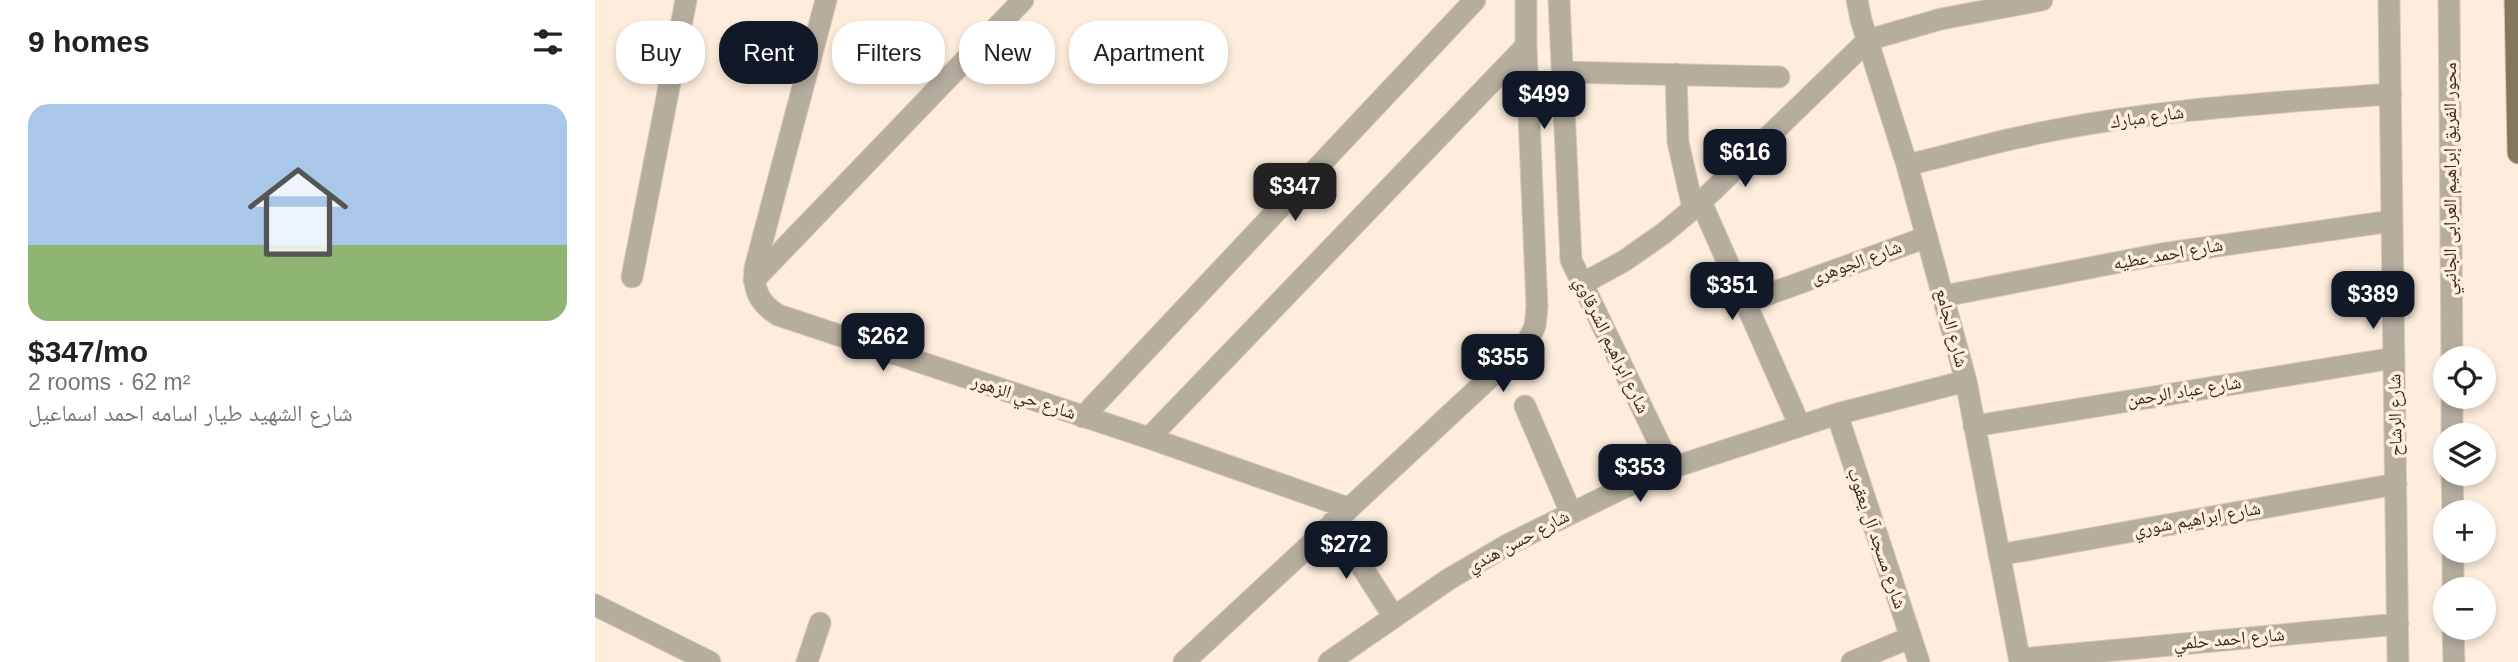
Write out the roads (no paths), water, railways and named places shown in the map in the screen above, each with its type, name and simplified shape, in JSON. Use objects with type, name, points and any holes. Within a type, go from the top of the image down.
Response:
[{"type":"main road","points":[[2515,0],[2518,153]]},
{"type":"street","points":[[632,277],[686,0]]},
{"type":"street","points":[[754,280],[826,0]]},
{"type":"street","points":[[754,280],[1023,0]]},
{"type":"street","points":[[1083,417],[1475,0]]},
{"type":"street","points":[[1185,662],[1528,343],[1535,326],[1537,307],[1525,46],[1526,0]]},
{"type":"street","points":[[1559,0],[1562,72],[1779,77]]},
{"type":"street","name":"شارع الجامع","points":[[1857,0],[1907,165],[1966,381],[2020,661]]},
{"type":"street","points":[[1582,284],[1624,261],[1664,233],[1697,205],[1868,40],[1941,19],[2042,0]]},
{"type":"street","name":"شارع الرشاح","points":[[2389,0],[2398,662]]},
{"type":"street","name":"محور الفريق إبراهيم العرابى الجانبي","points":[[2449,0],[2452,346]]},
{"type":"street","points":[[1149,438],[1525,46]]},
{"type":"street","name":"شارع ابراهيم الشرقاوي","points":[[1562,72],[1571,260],[1671,468]]},
{"type":"street","points":[[1676,74],[1678,142],[1697,205],[1747,302],[1800,426]]},
{"type":"street","name":"شارع مبارك","points":[[1907,165],[2022,136],[2141,117],[2257,104],[2391,94]]},
{"type":"street","name":"شارع احمد عطيه","points":[[1944,296],[2161,254],[2392,221]]},
{"type":"street","name":"شارع الجوهرى","points":[[1747,302],[1927,237]]},
{"type":"street","name":"شارع حي الزهور","points":[[754,280],[757,295],[765,307],[778,315],[1149,438],[1340,515]]},
{"type":"street","name":"شارع عباد الرحمن","points":[[1974,426],[2394,358]]},
{"type":"street","name":"شارع حسن هندي","points":[[1329,662],[1450,579],[1571,513],[1671,468],[1837,414],[1966,381]]},
{"type":"street","points":[[1525,406],[1571,513]]},
{"type":"street","name":"شارع مسجد آل يعقوب","points":[[1837,414],[1919,662]]},
{"type":"street","name":"شارع ابراهيم شوري","points":[[1999,555],[2396,484]]},
{"type":"street","points":[[1340,515],[1394,617]]},
{"type":"street","points":[[595,605],[710,662]]},
{"type":"street","points":[[807,662],[820,623]]},
{"type":"street","name":"شارع احمد حلمي","points":[[2020,661],[2398,624]]},
{"type":"street","points":[[1852,662],[1911,637]]},
{"type":"street","points":[[2453,640],[2454,662]]}]
